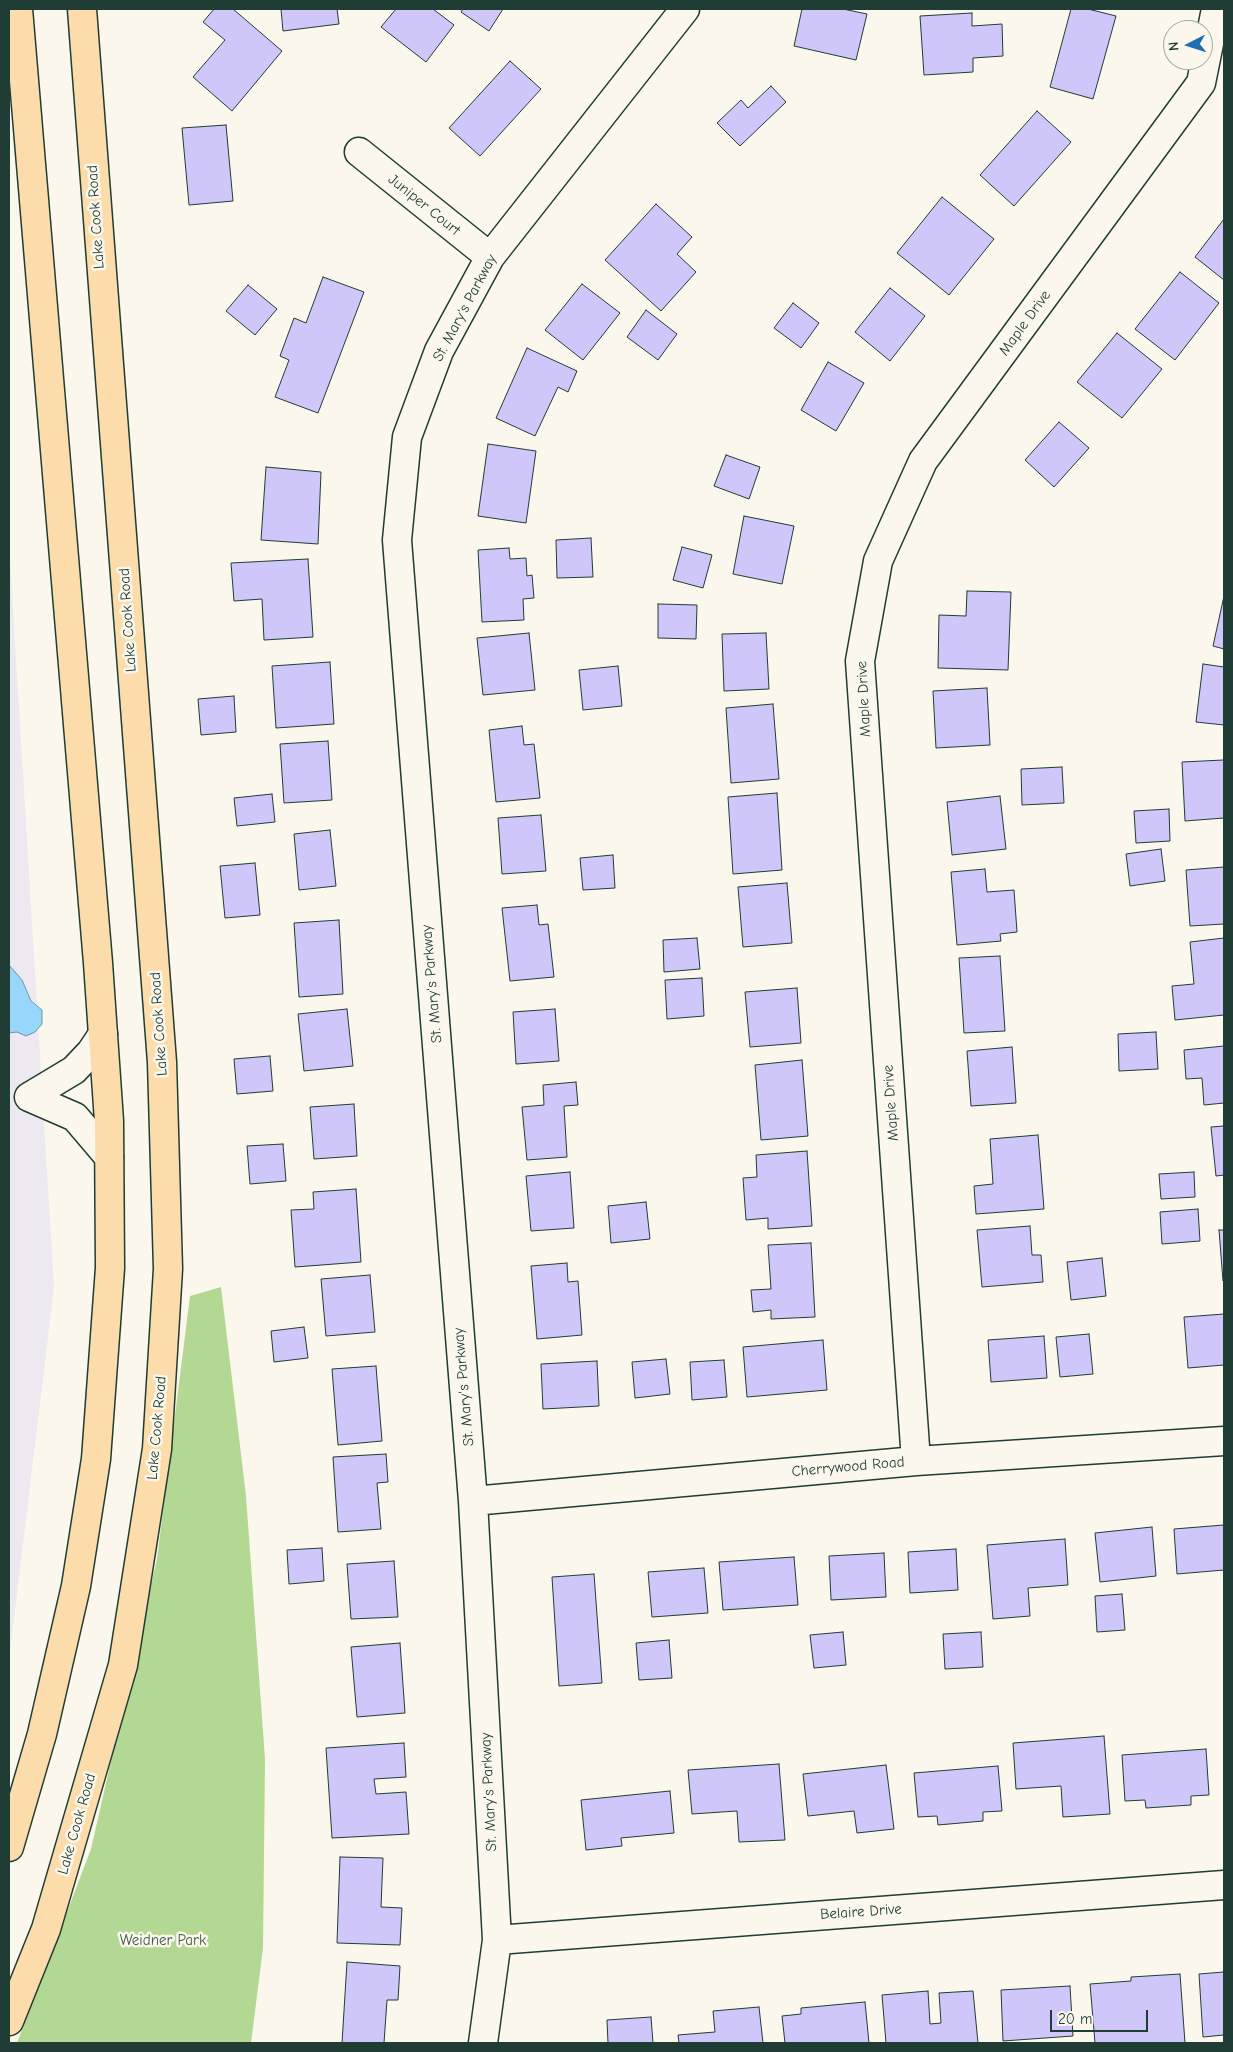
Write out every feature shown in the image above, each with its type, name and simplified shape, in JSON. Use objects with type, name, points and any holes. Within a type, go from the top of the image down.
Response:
[{"type":"main road","points":[[9,1847],[42,1734],[76,1586],[96,1458],[110,1268],[109,1157],[103,1034],[18,9]]},
{"type":"main road","name":"Lake Cook Road","points":[[9,2021],[46,1929],[123,1665],[158,1450],[168,1270],[162,1062],[96,218],[82,9]]},
{"type":"street","name":"St. Mary's Parkway","points":[[482,2043],[497,1940],[473,1501],[397,540],[408,437],[439,351],[490,257],[685,9]]},
{"type":"street","name":"Maple Drive","points":[[916,1461],[860,661],[878,561],[923,461],[1202,83],[1216,9]]},
{"type":"street","name":"Juniper Court","points":[[359,152],[490,257]]},
{"type":"street","points":[[19,1098],[74,1070],[91,1052],[103,1034]]},
{"type":"street","points":[[19,1098],[75,1117],[109,1157]]},
{"type":"street","name":"Cherrywood Road","points":[[473,1501],[916,1461],[1224,1441]]},
{"type":"street","name":"Belaire Drive","points":[[497,1940],[1224,1885]]},
{"type":"shaded area","points":[[9,542],[54,1287],[9,1660]]},
{"type":"green space","name":"Weidner Park","points":[[221,1287],[246,1496],[265,1759],[263,1948],[251,2043],[17,2043],[91,1849],[157,1559],[190,1296]]},
{"type":"water","points":[[9,965],[22,980],[31,1001],[42,1010],[42,1024],[35,1032],[26,1036],[17,1032],[9,1033]]},
{"type":"building","points":[[214,9],[233,9],[282,51],[232,111],[193,77],[225,40],[203,22]]},
{"type":"building","points":[[281,9],[337,9],[339,24],[283,31]]},
{"type":"building","points":[[396,9],[433,9],[454,25],[426,62],[381,27]]},
{"type":"building","points":[[463,9],[503,9],[489,31],[461,12]]},
{"type":"building","points":[[802,9],[843,9],[867,14],[856,60],[794,46]]},
{"type":"building","points":[[1071,9],[1088,9],[1116,16],[1093,99],[1050,87]]},
{"type":"building","points":[[972,13],[972,26],[1002,24],[1003,56],[973,58],[973,72],[924,75],[920,16]]},
{"type":"building","points":[[510,61],[541,89],[480,156],[449,128]]},
{"type":"building","points":[[771,86],[786,102],[740,146],[717,123],[741,100],[748,108]]},
{"type":"building","points":[[1037,111],[1071,142],[1014,206],[980,175]]},
{"type":"building","points":[[226,125],[233,201],[189,205],[182,128]]},
{"type":"building","points":[[942,197],[994,239],[949,295],[897,253]]},
{"type":"building","points":[[656,204],[692,237],[677,254],[696,272],[661,311],[605,260]]},
{"type":"building","points":[[1224,219],[1224,280],[1195,257]]},
{"type":"building","points":[[1180,272],[1219,303],[1175,360],[1135,329]]},
{"type":"building","points":[[323,277],[364,292],[318,413],[275,397],[289,360],[280,356],[294,318],[306,323]]},
{"type":"building","points":[[582,284],[620,313],[583,360],[545,330]]},
{"type":"building","points":[[248,285],[277,309],[255,335],[226,311]]},
{"type":"building","points":[[890,288],[925,316],[890,361],[855,332]]},
{"type":"building","points":[[793,303],[819,323],[801,348],[774,328]]},
{"type":"building","points":[[646,310],[677,334],[658,360],[627,337]]},
{"type":"building","points":[[1117,333],[1162,369],[1122,418],[1077,382]]},
{"type":"building","points":[[527,348],[577,371],[568,392],[558,387],[535,436],[496,418]]},
{"type":"building","points":[[828,362],[864,383],[836,431],[801,410]]},
{"type":"building","points":[[1059,422],[1089,448],[1054,487],[1025,460]]},
{"type":"building","points":[[488,444],[536,451],[526,523],[478,516]]},
{"type":"building","points":[[726,455],[760,467],[749,499],[714,486]]},
{"type":"building","points":[[266,467],[321,472],[318,544],[261,540]]},
{"type":"building","points":[[744,516],[794,526],[782,584],[733,574]]},
{"type":"building","points":[[591,538],[593,577],[557,578],[556,540]]},
{"type":"building","points":[[682,547],[712,555],[703,588],[673,580]]},
{"type":"building","points":[[509,548],[510,559],[526,558],[527,576],[532,575],[534,598],[523,599],[524,620],[482,622],[478,550]]},
{"type":"building","points":[[308,559],[313,637],[264,640],[262,599],[234,601],[231,563]]},
{"type":"building","points":[[967,591],[1011,592],[1008,670],[938,668],[939,615],[966,616]]},
{"type":"building","points":[[1224,596],[1224,649],[1213,646]]},
{"type":"building","points":[[658,604],[697,605],[696,639],[658,638]]},
{"type":"building","points":[[529,633],[535,690],[483,695],[477,638]]},
{"type":"building","points":[[766,633],[769,689],[724,691],[722,634]]},
{"type":"building","points":[[330,662],[334,724],[276,728],[272,666]]},
{"type":"building","points":[[1203,664],[1224,667],[1224,725],[1196,722]]},
{"type":"building","points":[[618,666],[622,706],[583,710],[579,670]]},
{"type":"building","points":[[987,688],[990,745],[936,748],[933,691]]},
{"type":"building","points":[[234,696],[236,732],[201,735],[198,699]]},
{"type":"building","points":[[773,704],[779,779],[731,783],[726,708]]},
{"type":"building","points":[[522,726],[524,745],[534,744],[540,798],[496,802],[489,730]]},
{"type":"building","points":[[328,741],[332,800],[284,803],[280,744]]},
{"type":"building","points":[[1224,760],[1224,818],[1185,821],[1182,762]]},
{"type":"building","points":[[1062,767],[1064,803],[1022,805],[1021,769]]},
{"type":"building","points":[[777,793],[782,870],[733,874],[728,797]]},
{"type":"building","points":[[272,794],[275,822],[237,826],[234,798]]},
{"type":"building","points":[[1000,796],[1006,849],[952,855],[947,802]]},
{"type":"building","points":[[1169,809],[1170,841],[1136,843],[1134,811]]},
{"type":"building","points":[[541,815],[546,871],[502,874],[498,818]]},
{"type":"building","points":[[330,830],[336,886],[299,890],[294,834]]},
{"type":"building","points":[[1161,849],[1165,881],[1130,886],[1126,854]]},
{"type":"building","points":[[613,855],[615,888],[583,890],[580,858]]},
{"type":"building","points":[[255,863],[260,915],[225,918],[220,866]]},
{"type":"building","points":[[1224,867],[1224,924],[1190,926],[1186,870]]},
{"type":"building","points":[[985,869],[987,892],[1014,890],[1017,932],[1000,934],[1001,941],[957,945],[951,872]]},
{"type":"building","points":[[787,883],[792,943],[743,947],[738,887]]},
{"type":"building","points":[[537,905],[539,925],[548,924],[554,977],[510,981],[502,908]]},
{"type":"building","points":[[339,920],[343,994],[299,997],[294,923]]},
{"type":"building","points":[[697,938],[700,969],[664,972],[663,940]]},
{"type":"building","points":[[1224,938],[1224,1015],[1175,1020],[1172,986],[1194,984],[1190,942]]},
{"type":"building","points":[[1000,956],[1005,1031],[964,1033],[959,958]]},
{"type":"building","points":[[702,978],[704,1016],[667,1019],[665,980]]},
{"type":"building","points":[[797,988],[801,1043],[750,1047],[745,992]]},
{"type":"building","points":[[347,1009],[353,1066],[304,1071],[298,1014]]},
{"type":"building","points":[[555,1009],[559,1061],[516,1064],[513,1012]]},
{"type":"building","points":[[1156,1032],[1158,1069],[1119,1071],[1118,1034]]},
{"type":"building","points":[[1224,1046],[1224,1103],[1204,1105],[1202,1078],[1186,1079],[1184,1050]]},
{"type":"building","points":[[1012,1047],[1016,1103],[971,1106],[967,1051]]},
{"type":"building","points":[[270,1056],[273,1091],[237,1094],[234,1059]]},
{"type":"building","points":[[802,1060],[808,1136],[761,1140],[755,1065]]},
{"type":"building","points":[[576,1082],[578,1105],[564,1106],[567,1157],[527,1160],[522,1107],[544,1105],[543,1085]]},
{"type":"building","points":[[354,1104],[357,1156],[314,1159],[310,1107]]},
{"type":"building","points":[[1224,1126],[1224,1175],[1216,1176],[1211,1127]]},
{"type":"building","points":[[1038,1135],[1044,1209],[976,1214],[974,1186],[993,1184],[990,1139]]},
{"type":"building","points":[[283,1144],[286,1181],[250,1184],[247,1146]]},
{"type":"building","points":[[807,1151],[812,1226],[768,1229],[768,1218],[746,1220],[743,1178],[757,1177],[756,1155]]},
{"type":"building","points":[[570,1172],[574,1228],[531,1231],[526,1176]]},
{"type":"building","points":[[1194,1172],[1195,1197],[1161,1199],[1159,1174]]},
{"type":"building","points":[[356,1189],[361,1262],[295,1267],[291,1210],[314,1209],[313,1192]]},
{"type":"building","points":[[646,1202],[650,1239],[611,1243],[608,1206]]},
{"type":"building","points":[[1198,1209],[1200,1241],[1162,1244],[1160,1212]]},
{"type":"building","points":[[1030,1226],[1032,1255],[1041,1255],[1043,1282],[982,1287],[977,1230]]},
{"type":"building","points":[[1219,1230],[1224,1230],[1224,1281],[1223,1281]]},
{"type":"building","points":[[811,1243],[815,1317],[771,1319],[771,1310],[753,1312],[751,1290],[771,1289],[768,1245]]},
{"type":"building","points":[[1102,1258],[1106,1296],[1071,1300],[1067,1262]]},
{"type":"building","points":[[567,1263],[568,1282],[578,1281],[582,1335],[537,1339],[531,1266]]},
{"type":"building","points":[[370,1275],[375,1332],[326,1336],[321,1279]]},
{"type":"building","points":[[1224,1314],[1224,1365],[1188,1368],[1184,1317]]},
{"type":"building","points":[[304,1327],[308,1358],[274,1362],[271,1331]]},
{"type":"building","points":[[1089,1334],[1093,1374],[1060,1377],[1056,1337]]},
{"type":"building","points":[[1044,1336],[1047,1378],[991,1382],[988,1340]]},
{"type":"building","points":[[823,1340],[827,1390],[747,1397],[743,1347]]},
{"type":"building","points":[[666,1359],[670,1394],[635,1398],[632,1362]]},
{"type":"building","points":[[724,1360],[727,1397],[692,1400],[690,1362]]},
{"type":"building","points":[[597,1361],[599,1406],[543,1409],[541,1364]]},
{"type":"building","points":[[376,1366],[382,1441],[338,1445],[332,1369]]},
{"type":"building","points":[[386,1454],[388,1482],[377,1483],[381,1529],[338,1532],[333,1457]]},
{"type":"building","points":[[1224,1525],[1224,1570],[1177,1574],[1174,1529]]},
{"type":"building","points":[[1152,1527],[1156,1576],[1100,1582],[1095,1533]]},
{"type":"building","points":[[1065,1539],[1068,1585],[1028,1588],[1030,1616],[993,1619],[987,1545]]},
{"type":"building","points":[[322,1548],[324,1581],[289,1584],[287,1550]]},
{"type":"building","points":[[956,1549],[958,1590],[910,1593],[908,1552]]},
{"type":"building","points":[[884,1553],[886,1597],[831,1600],[829,1556]]},
{"type":"building","points":[[794,1557],[798,1605],[723,1610],[719,1562]]},
{"type":"building","points":[[394,1561],[398,1617],[351,1619],[347,1564]]},
{"type":"building","points":[[704,1568],[708,1613],[652,1617],[648,1572]]},
{"type":"building","points":[[594,1574],[602,1683],[559,1686],[552,1577]]},
{"type":"building","points":[[1122,1594],[1125,1630],[1097,1632],[1095,1596]]},
{"type":"building","points":[[843,1632],[846,1665],[814,1668],[810,1635]]},
{"type":"building","points":[[981,1632],[983,1667],[945,1669],[943,1634]]},
{"type":"building","points":[[669,1640],[672,1678],[639,1680],[636,1643]]},
{"type":"building","points":[[400,1643],[405,1713],[357,1717],[351,1647]]},
{"type":"building","points":[[1104,1736],[1110,1814],[1063,1817],[1061,1786],[1016,1789],[1013,1743]]},
{"type":"building","points":[[404,1743],[406,1777],[374,1779],[376,1794],[406,1792],[409,1834],[332,1838],[326,1748]]},
{"type":"building","points":[[1206,1749],[1209,1795],[1191,1796],[1191,1805],[1146,1808],[1145,1800],[1125,1801],[1122,1755]]},
{"type":"building","points":[[779,1764],[785,1840],[739,1842],[737,1811],[692,1814],[688,1770]]},
{"type":"building","points":[[886,1765],[894,1829],[857,1833],[854,1811],[808,1816],[803,1774]]},
{"type":"building","points":[[998,1766],[1002,1811],[983,1812],[983,1821],[938,1825],[937,1816],[918,1817],[914,1773]]},
{"type":"building","points":[[670,1791],[674,1833],[621,1838],[622,1846],[586,1850],[581,1800]]},
{"type":"building","points":[[340,1857],[383,1858],[381,1907],[402,1908],[400,1945],[337,1943]]},
{"type":"building","points":[[347,1962],[400,1966],[398,2000],[387,2000],[384,2043],[342,2043]]},
{"type":"building","points":[[1224,1972],[1224,2035],[1203,2037],[1199,1974]]},
{"type":"building","points":[[1180,1974],[1185,2043],[1095,2043],[1090,1984],[1131,1981],[1131,1977]]},
{"type":"building","points":[[1070,1986],[1073,2036],[1003,2041],[1001,1990]]},
{"type":"building","points":[[928,1991],[930,2024],[941,2023],[939,1993],[973,1991],[978,2043],[886,2043],[882,1995]]},
{"type":"building","points":[[865,2002],[869,2043],[785,2043],[782,2016],[801,2014],[801,2008]]},
{"type":"building","points":[[759,2007],[763,2043],[679,2043],[678,2035],[715,2032],[713,2011]]},
{"type":"building","points":[[651,2017],[653,2043],[608,2043],[607,2020]]}]
